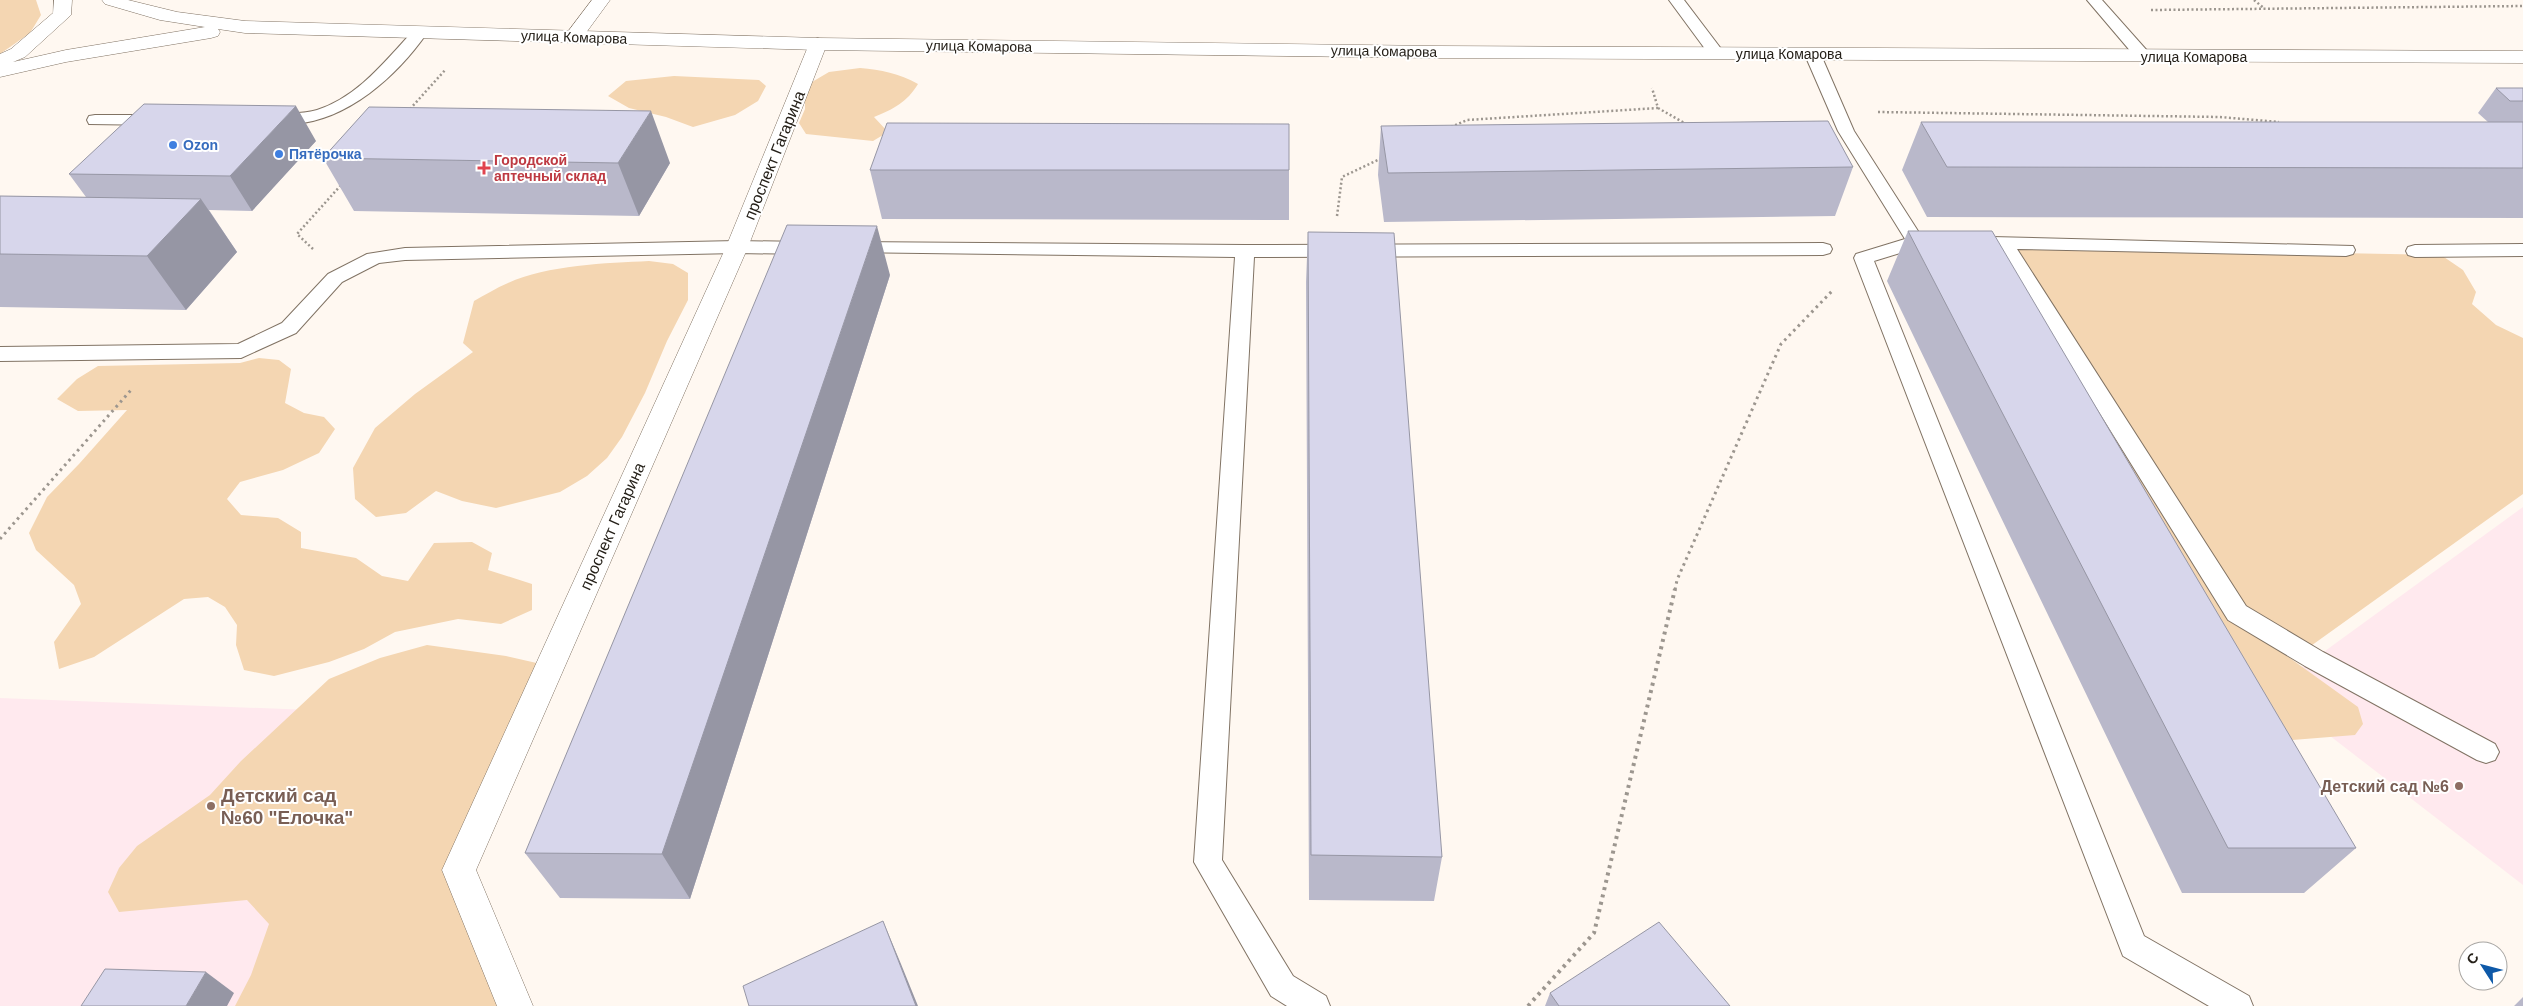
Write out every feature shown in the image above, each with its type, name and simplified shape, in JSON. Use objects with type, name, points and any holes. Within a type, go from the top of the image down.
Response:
[{"type":"main road","points":[[0,61],[18,53],[62,15],[62,0]]},
{"type":"main road","points":[[111,0],[170,17],[245,27]]},
{"type":"main road","points":[[573,37],[601,0]]},
{"type":"main road","points":[[0,71],[151,40],[245,27]]},
{"type":"main road","name":"улица Комарова","points":[[245,27],[818,44],[1717,54],[2523,57]]},
{"type":"main road","name":"проспект Гагарина","points":[[515,1006],[458,870],[737,247],[818,44]]},
{"type":"lane","points":[[1676,0],[1717,54]]},
{"type":"lane","points":[[2099,5],[2144,57]]},
{"type":"lane","points":[[255,120],[294,120],[326,112],[354,100],[374,83],[419,33]]},
{"type":"lane","points":[[1813,54],[1836,125],[1926,242],[1864,258],[2133,946],[2238,1006]]},
{"type":"lane","points":[[95,120],[176,120]]},
{"type":"lane","points":[[1974,243],[2346,250]]},
{"type":"lane","points":[[2004,243],[2237,613],[2314,659],[2486,752]]},
{"type":"lane","points":[[0,354],[163,354],[241,351],[289,328],[335,278],[374,258],[406,254],[737,247],[1245,252],[1823,249]]},
{"type":"lane","points":[[2415,251],[2523,250]]},
{"type":"lane","points":[[1245,252],[1208,862],[1282,986],[1316,1006]]},
{"type":"path","points":[[2254,0],[2265,9]]},
{"type":"path","points":[[2099,5],[2265,9],[2523,6]]},
{"type":"path","points":[[404,116],[476,34]]},
{"type":"path","points":[[1641,53],[1658,108]]},
{"type":"path","points":[[1449,128],[1467,120],[1658,108],[1692,127]]},
{"type":"path","points":[[1836,125],[2220,117],[2285,123]]},
{"type":"path","points":[[1333,251],[1342,177],[1386,156]]},
{"type":"path","points":[[344,182],[297,234],[309,246],[350,270]]},
{"type":"path","points":[[1528,1006],[1594,933],[1677,580],[1781,344],[1864,258]]},
{"type":"path","points":[[0,539],[163,354]]},
{"type":"shaded area","points":[[0,0],[36,0],[41,15],[30,33],[0,54]]},
{"type":"shaded area","points":[[860,68],[890,73],[918,84],[909,96],[899,104],[874,117],[888,132],[873,141],[806,134],[799,123],[805,109],[805,96],[812,82],[829,72]]},
{"type":"shaded area","points":[[674,76],[759,80],[766,86],[758,101],[735,115],[693,127],[666,117],[629,108],[608,96],[626,81]]},
{"type":"shaded area","points":[[2013,247],[2441,255],[2463,270],[2476,292],[2472,304],[2496,325],[2523,338],[2523,494],[2308,648],[2246,610]]},
{"type":"shaded area","points":[[1992,250],[2269,643],[2358,707],[2363,724],[2355,735],[2279,741]]},
{"type":"shaded area","points":[[649,261],[673,264],[688,273],[688,300],[667,341],[645,393],[622,437],[607,458],[587,476],[560,492],[496,508],[462,501],[436,491],[406,513],[376,517],[355,499],[353,468],[375,428],[415,394],[473,352],[463,343],[474,301],[508,283],[541,272],[577,266]]},
{"type":"shaded area","points":[[259,358],[279,360],[291,369],[285,403],[304,413],[324,417],[335,429],[319,453],[283,470],[240,482],[227,499],[241,515],[278,518],[301,532],[301,548],[356,558],[382,576],[408,581],[434,543],[472,542],[492,553],[488,570],[532,584],[532,610],[501,624],[458,619],[395,632],[364,649],[329,662],[274,676],[244,670],[236,645],[237,625],[225,607],[208,597],[184,599],[94,657],[59,669],[54,642],[81,604],[74,585],[36,550],[29,533],[47,497],[127,410],[78,411],[57,399],[77,379],[98,366],[240,363]]},
{"type":"shaded area","name":"Детский сад №6","points":[[2523,507],[2523,885],[2268,688],[2314,659]]},
{"type":"shaded area","points":[[427,645],[506,656],[541,664],[445,877],[498,1006],[235,1006],[251,975],[269,924],[247,900],[119,912],[108,892],[119,868],[137,846],[210,795],[241,761],[329,679],[380,658]]},
{"type":"shaded area","name":"Детский сад №60 \"Елочка\"","points":[[0,698],[463,716],[415,1006],[0,1006]]},
{"type":"building","points":[[2496,88],[2523,88],[2523,101],[2510,101]]},
{"type":"building","points":[[144,104],[296,106],[230,176],[69,174]]},
{"type":"building","points":[[369,107],[651,111],[618,163],[323,158]]},
{"type":"building","points":[[1828,121],[1853,167],[1388,173],[1381,126]]},
{"type":"building","points":[[1921,122],[2523,122],[2523,168],[1947,167]]},
{"type":"building","points":[[887,123],[1289,124],[1289,170],[870,170]]},
{"type":"building","points":[[0,196],[201,199],[147,256],[0,254]]},
{"type":"building","points":[[787,225],[877,226],[662,854],[525,853]]},
{"type":"building","points":[[1908,231],[1992,231],[2356,848],[2228,848]]},
{"type":"building","points":[[1308,232],[1394,233],[1442,857],[1311,855]]},
{"type":"building","points":[[883,921],[916,1006],[749,1006],[743,986]]},
{"type":"building","points":[[1659,922],[1730,1006],[1559,1006],[1550,993]]},
{"type":"building","points":[[105,969],[206,972],[186,1006],[81,1006]]},
{"type":"place","name":"Ozon","points":[[173,145]]},
{"type":"place","name":"Пятёрочка","points":[[279,154]]},
{"type":"place","name":"Городской аптечный склад","points":[[484,168]]},
{"type":"place","name":"Детский сад №6","points":[[2459,786]]},
{"type":"place","name":"Детский сад №60 \"Елочка\"","points":[[211,806]]}]
